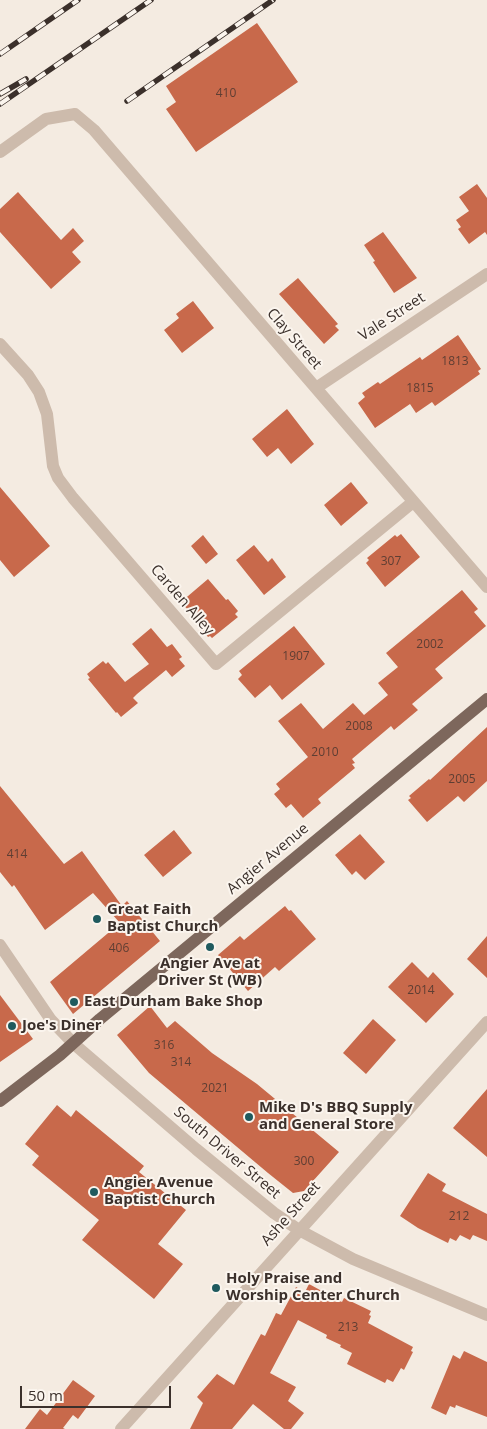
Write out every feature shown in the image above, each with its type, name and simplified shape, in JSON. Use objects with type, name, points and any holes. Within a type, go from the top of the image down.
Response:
[{"type":"main road","name":"Angier Avenue","points":[[0,1101],[74,1044],[138,988],[487,698]]},
{"type":"street","name":"Clay Street","points":[[0,152],[46,119],[75,114],[94,130],[487,587]]},
{"type":"street","name":"Vale Street","points":[[316,388],[487,274]]},
{"type":"street","name":"Carden Alley","points":[[0,344],[28,375],[39,392],[47,414],[53,466],[58,478],[216,664],[412,502]]},
{"type":"street","name":"South Driver Street","points":[[0,945],[51,1020],[74,1044],[274,1213],[299,1230],[353,1259],[487,1315]]},
{"type":"street","name":"Ashe Street","points":[[121,1429],[487,1022]]},
{"type":"building","points":[[257,23],[298,82],[196,152],[166,109],[176,102],[166,86]]},
{"type":"building","points":[[477,184],[487,198],[487,235],[485,232],[469,244],[458,229],[461,227],[456,220],[469,211],[459,197]]},
{"type":"building","points":[[18,192],[61,240],[73,228],[84,241],[72,252],[81,262],[51,289],[0,232],[0,209]]},
{"type":"building","points":[[383,232],[417,278],[394,293],[364,245]]},
{"type":"building","points":[[298,278],[338,324],[335,326],[339,330],[324,344],[279,294]]},
{"type":"building","points":[[193,301],[214,328],[182,353],[164,330],[179,318],[176,314]]},
{"type":"building","points":[[458,335],[481,369],[478,371],[480,374],[435,406],[432,402],[416,413],[410,404],[375,428],[358,403],[365,397],[362,393],[378,382],[380,384],[420,357],[422,360]]},
{"type":"building","points":[[287,409],[314,444],[291,464],[278,448],[267,457],[252,439]]},
{"type":"building","points":[[351,482],[368,503],[341,526],[324,505]]},
{"type":"building","points":[[0,487],[50,546],[14,577],[0,560]]},
{"type":"building","points":[[401,534],[420,557],[385,587],[366,563],[369,560],[367,558],[395,535],[397,537]]},
{"type":"building","points":[[203,535],[218,554],[206,564],[191,546]]},
{"type":"building","points":[[254,545],[268,562],[272,558],[286,577],[264,595],[236,560]]},
{"type":"building","points":[[208,579],[238,611],[235,614],[238,617],[212,638],[208,637],[181,602]]},
{"type":"building","points":[[462,590],[478,609],[474,612],[486,626],[435,669],[443,678],[412,704],[418,710],[394,730],[391,726],[352,759],[355,763],[352,764],[355,768],[318,799],[321,803],[303,818],[291,804],[286,808],[274,794],[280,789],[276,784],[308,757],[278,721],[301,703],[323,729],[353,703],[364,715],[388,695],[378,683],[398,667],[386,653]]},
{"type":"building","points":[[294,626],[325,664],[282,700],[270,685],[255,698],[238,679],[242,675],[239,671]]},
{"type":"building","points":[[151,628],[167,647],[172,644],[182,657],[179,659],[185,666],[172,677],[166,670],[133,698],[138,703],[121,717],[88,679],[90,678],[87,674],[103,661],[106,664],[108,662],[125,682],[149,664],[132,644]]},
{"type":"building","points":[[487,727],[487,781],[464,802],[458,796],[427,822],[408,800],[411,798],[409,796],[430,780]]},
{"type":"building","points":[[0,786],[64,864],[82,851],[122,906],[127,901],[160,941],[73,1014],[50,982],[120,923],[93,893],[45,930],[14,885],[12,887],[0,872]]},
{"type":"building","points":[[174,830],[192,853],[163,877],[144,855]]},
{"type":"building","points":[[360,834],[385,862],[365,880],[356,871],[352,875],[335,855]]},
{"type":"building","points":[[285,906],[289,911],[291,910],[316,939],[279,971],[275,967],[248,991],[218,955],[240,936],[244,940]]},
{"type":"building","points":[[487,936],[487,978],[467,959]]},
{"type":"building","points":[[412,962],[428,978],[433,972],[454,994],[426,1023],[388,987]]},
{"type":"building","points":[[0,995],[33,1039],[0,1062]]},
{"type":"building","points":[[150,1006],[167,1028],[175,1021],[212,1053],[257,1084],[339,1152],[304,1191],[293,1193],[268,1173],[149,1073],[117,1035]]},
{"type":"building","points":[[373,1019],[396,1040],[366,1074],[343,1053]]},
{"type":"building","points":[[487,1089],[487,1157],[453,1128]]},
{"type":"building","name":"Angier Avenue Baptist Church","points":[[57,1105],[71,1117],[76,1110],[144,1166],[139,1172],[186,1210],[158,1244],[183,1264],[154,1299],[82,1240],[99,1220],[32,1165],[39,1156],[25,1144]]},
{"type":"building","points":[[428,1173],[446,1184],[442,1191],[487,1214],[487,1241],[473,1235],[470,1240],[460,1235],[456,1241],[450,1238],[448,1243],[418,1228],[400,1216]]},
{"type":"building","points":[[309,1284],[342,1302],[344,1298],[371,1311],[368,1323],[413,1347],[411,1351],[413,1352],[404,1370],[401,1368],[393,1382],[387,1379],[385,1383],[347,1364],[352,1353],[326,1338],[327,1335],[298,1320],[270,1373],[296,1387],[288,1401],[304,1413],[291,1429],[284,1429],[253,1404],[232,1429],[190,1429],[203,1403],[197,1397],[217,1374],[234,1385],[261,1334],[265,1336],[276,1313],[281,1315],[296,1287],[305,1292]]},
{"type":"building","points":[[464,1351],[487,1362],[487,1417],[456,1405],[455,1408],[450,1406],[446,1415],[431,1408],[453,1355],[460,1359]]},
{"type":"building","points":[[73,1380],[95,1396],[78,1419],[73,1415],[63,1428],[65,1429],[25,1429],[40,1409],[47,1415]]},
{"type":"railway","points":[[0,54],[78,0]]},
{"type":"railway","points":[[0,104],[151,0]]},
{"type":"railway","points":[[127,101],[273,0]]},
{"type":"railway","points":[[0,94],[26,79]]},
{"type":"place","name":"Great Faith Baptist Church","points":[[97,919]]},
{"type":"place","name":"Angier Ave at Driver St (WB)","points":[[210,947]]},
{"type":"place","name":"East Durham Bake Shop","points":[[74,1002]]},
{"type":"place","name":"Joe's Diner","points":[[12,1026]]},
{"type":"place","name":"Mike D's BBQ Supply and General Store","points":[[249,1117]]},
{"type":"place","name":"Angier Avenue Baptist Church","points":[[94,1192]]},
{"type":"place","name":"Holy Praise and Worship Center Church","points":[[216,1288]]}]
